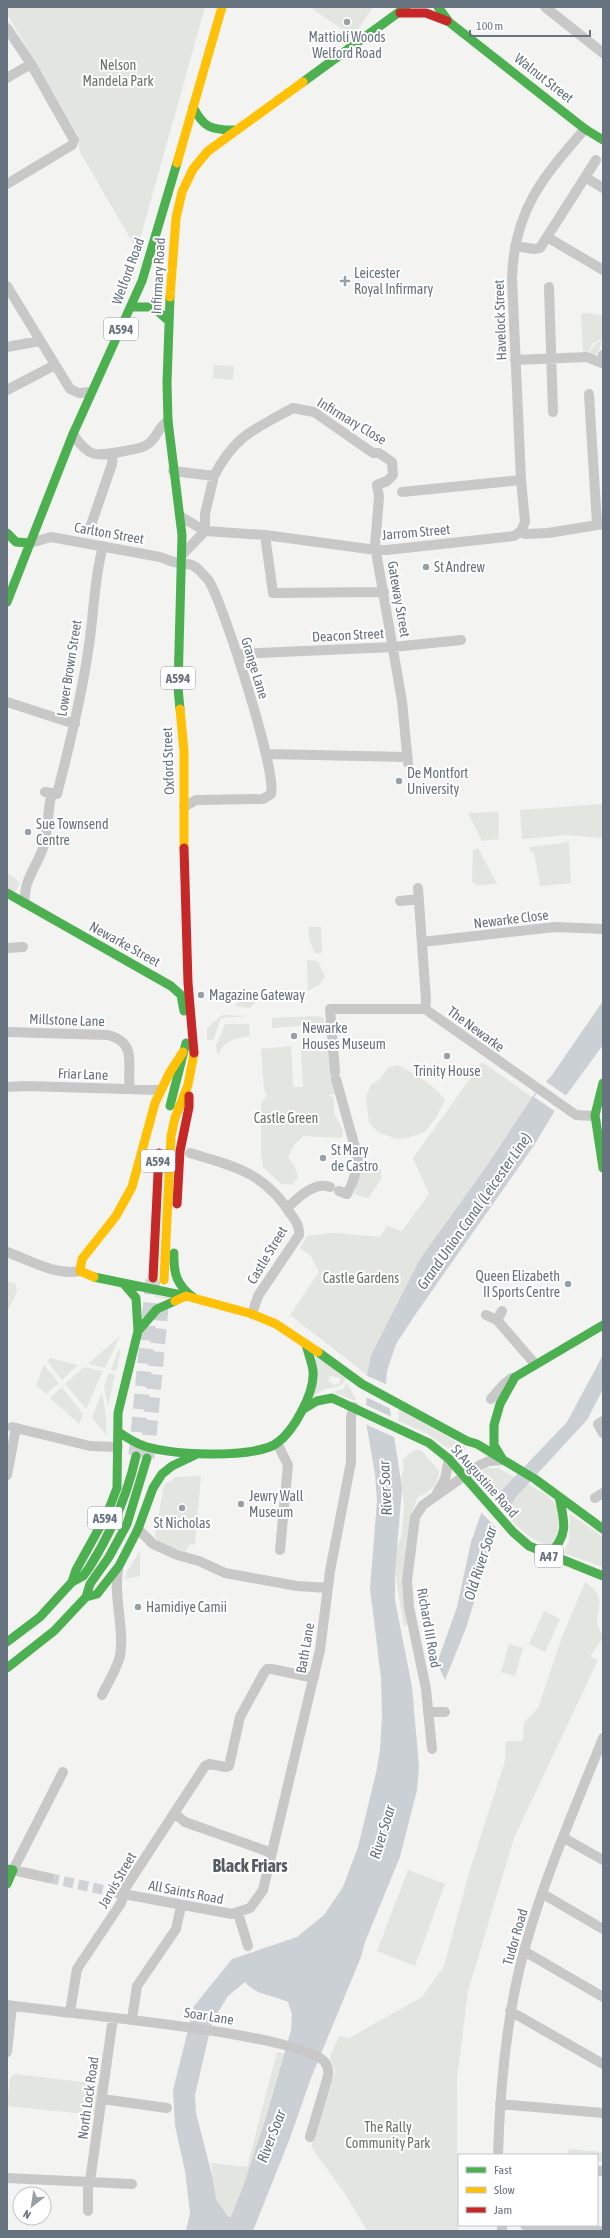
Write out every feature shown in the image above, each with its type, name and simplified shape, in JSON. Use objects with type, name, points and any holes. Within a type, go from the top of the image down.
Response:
[{"type":"main road","name":"Welford Road","points":[[7,602],[73,434],[142,281],[222,7]]},
{"type":"main road","name":"Walnut Street","points":[[438,7],[449,22],[585,129],[603,140]]},
{"type":"main road","name":"Walnut Street","points":[[403,10],[426,13],[449,22]]},
{"type":"main road","name":"A594","points":[[234,130],[403,10]]},
{"type":"main road","points":[[193,107],[206,127],[218,130],[234,130]]},
{"type":"main road","name":"Infirmary Road","points":[[173,471],[168,421],[167,383],[172,242],[182,192],[198,161],[234,130]]},
{"type":"main road","name":"A594","points":[[131,307],[153,307],[170,321]]},
{"type":"main road","name":"A594","points":[[173,471],[180,516],[182,559]]},
{"type":"main road","points":[[7,533],[12,540],[19,544],[30,543]]},
{"type":"main road","name":"Oxford Street","points":[[182,559],[178,681],[184,750],[187,959],[194,1051],[188,1086]]},
{"type":"main road","name":"Newarke Street","points":[[7,893],[163,981],[180,995],[185,1017],[186,1048]]},
{"type":"main road","name":"Oxford Street","points":[[163,981],[178,977],[187,959]]},
{"type":"main road","name":"A594","points":[[7,1642],[22,1632],[54,1604],[72,1582],[76,1570],[97,1535],[114,1497],[118,1479],[118,1447],[140,1445],[195,1455],[252,1451],[277,1443],[294,1425],[302,1410],[312,1381],[312,1364],[306,1344],[285,1329],[252,1314],[190,1297],[90,1276],[80,1271],[82,1259],[117,1216],[132,1186],[158,1090],[167,1074],[186,1048]]},
{"type":"main road","name":"A594","points":[[153,1278],[161,1143],[186,1048]]},
{"type":"main road","points":[[603,1082],[597,1096],[593,1116],[603,1168]]},
{"type":"main road","name":"A594","points":[[164,1280],[171,1136],[175,1118],[188,1086]]},
{"type":"main road","name":"A594","points":[[188,1086],[189,1106],[180,1151],[173,1266],[178,1283],[190,1297]]},
{"type":"main road","points":[[118,1447],[118,1413],[138,1331],[136,1298],[124,1284]]},
{"type":"main road","points":[[138,1331],[157,1309],[190,1297]]},
{"type":"main road","points":[[505,1461],[494,1445],[494,1425],[500,1404],[515,1377],[603,1325]]},
{"type":"main road","name":"St Augustine Road","points":[[306,1344],[362,1384],[467,1441],[477,1444],[535,1479],[603,1529]]},
{"type":"main road","name":"St Augustine Road","points":[[302,1410],[327,1398],[337,1400],[398,1427],[429,1443],[449,1459],[504,1521],[529,1546],[548,1555],[603,1576]]},
{"type":"main road","name":"A594","points":[[118,1432],[140,1445]]},
{"type":"main road","name":"A594","points":[[97,1594],[118,1566],[138,1529],[153,1488],[162,1474],[172,1466],[195,1455]]},
{"type":"main road","name":"A594","points":[[72,1582],[83,1576],[109,1534],[127,1494],[136,1456]]},
{"type":"main road","name":"A594","points":[[7,1668],[54,1631],[86,1597],[90,1584],[109,1557],[127,1524],[147,1458]]},
{"type":"main road","points":[[548,1555],[560,1544],[565,1530],[559,1497]]},
{"type":"main road","points":[[86,1597],[97,1594]]},
{"type":"main road","points":[[7,1884],[10,1870]]},
{"type":"street","points":[[545,7],[603,53]]},
{"type":"street","points":[[7,28],[31,64],[74,138],[72,145],[7,184]]},
{"type":"street","points":[[7,78],[31,64]]},
{"type":"street","name":"Havelock Street","points":[[522,531],[525,522],[521,480],[512,278],[515,246],[524,214],[547,172],[585,129]]},
{"type":"street","points":[[515,246],[537,249],[547,237],[596,160]]},
{"type":"street","points":[[585,177],[603,188]]},
{"type":"street","points":[[547,237],[603,270]]},
{"type":"street","points":[[7,286],[70,389],[79,393],[91,392]]},
{"type":"street","points":[[548,288],[553,412]]},
{"type":"street","points":[[7,348],[40,341]]},
{"type":"street","points":[[515,360],[587,357],[601,363],[603,355]]},
{"type":"street","points":[[7,390],[55,365]]},
{"type":"street","points":[[589,394],[600,524]]},
{"type":"street","name":"Infirmary Close","points":[[214,476],[232,446],[260,425],[293,408],[314,412],[373,453],[379,453],[392,462],[393,475],[387,480],[377,484]]},
{"type":"street","points":[[73,434],[79,444],[90,453],[100,455],[147,446],[157,434],[159,427],[168,421]]},
{"type":"street","points":[[91,525],[112,464],[113,453]]},
{"type":"street","points":[[173,471],[214,476],[205,514],[205,530],[182,559]]},
{"type":"street","points":[[402,492],[521,480]]},
{"type":"street","name":"Gateway Street","points":[[266,754],[408,760],[394,647],[376,550],[379,497],[377,484]]},
{"type":"street","name":"Jarrom Street","points":[[180,516],[205,530],[265,535],[376,550],[514,536],[522,531],[525,534],[548,533],[600,524]]},
{"type":"street","points":[[265,535],[273,593],[384,592]]},
{"type":"street","name":"Carlton Street","points":[[30,543],[51,537],[182,559]]},
{"type":"street","name":"Lower Brown Street","points":[[24,903],[27,884],[39,861],[49,825],[47,814],[52,793],[75,724],[90,644],[94,585],[103,546]]},
{"type":"street","name":"Grange Lane","points":[[182,559],[194,565],[209,581],[237,654],[266,754],[273,785],[271,794],[272,797],[257,800],[196,800],[184,807]]},
{"type":"street","name":"Deacon Street","points":[[237,654],[394,647],[461,640]]},
{"type":"street","points":[[7,702],[75,724]]},
{"type":"street","points":[[418,888],[426,1000],[425,1009]]},
{"type":"street","points":[[400,902],[419,900]]},
{"type":"street","name":"Newarke Close","points":[[422,942],[555,927],[603,929]]},
{"type":"street","points":[[7,948],[23,948]]},
{"type":"street","name":"The Newarke","points":[[287,1208],[303,1193],[323,1186],[347,1194],[357,1168],[358,1158],[356,1146],[345,1117],[335,1075],[330,1009],[425,1009],[536,1089],[576,1115],[593,1116]]},
{"type":"street","name":"Millstone Lane","points":[[7,1032],[108,1034],[115,1036],[123,1042],[129,1052],[130,1089]]},
{"type":"street","name":"Friar Lane","points":[[7,1087],[26,1086],[158,1090]]},
{"type":"street","name":"Castle Street","points":[[190,1153],[252,1174],[269,1188],[287,1208],[298,1226],[299,1235],[258,1296],[252,1314]]},
{"type":"street","points":[[7,1252],[53,1269],[73,1272],[80,1271]]},
{"type":"street","points":[[486,1315],[500,1316],[535,1364]]},
{"type":"street","points":[[491,1399],[504,1384],[515,1377]]},
{"type":"street","name":"Bath Lane","points":[[263,1890],[320,1650],[338,1526],[344,1504],[351,1462],[351,1417],[354,1407]]},
{"type":"street","points":[[603,1421],[598,1424],[603,1433]]},
{"type":"street","points":[[7,1476],[14,1428],[90,1446],[118,1447]]},
{"type":"street","points":[[277,1443],[288,1465],[280,1550]]},
{"type":"street","name":"Richard III Road","points":[[435,1496],[445,1479],[449,1459]]},
{"type":"street","name":"Richard III Road","points":[[432,1749],[426,1689],[409,1607],[407,1581],[415,1517],[420,1507],[464,1476],[489,1461],[505,1461]]},
{"type":"street","points":[[138,1529],[154,1544],[177,1555],[199,1561],[225,1573],[297,1586],[328,1588]]},
{"type":"street","points":[[102,1695],[120,1656],[116,1584],[118,1566]]},
{"type":"street","points":[[97,1594],[109,1596],[118,1614]]},
{"type":"street","points":[[7,1631],[22,1632]]},
{"type":"street","name":"Jarvis Street","points":[[70,2012],[78,1967],[121,1903],[121,1893],[204,1767],[209,1764],[226,1767],[230,1764],[240,1717],[267,1669],[314,1678]]},
{"type":"street","points":[[428,1712],[445,1712]]},
{"type":"street","name":"Tudor Road","points":[[498,2154],[500,2104],[510,2011],[524,1951],[542,1894],[603,1738]]},
{"type":"street","points":[[49,1878],[10,1870],[63,1772]]},
{"type":"street","points":[[174,1813],[184,1822],[272,1853]]},
{"type":"street","points":[[564,1838],[603,1860]]},
{"type":"street","name":"All Saints Road","points":[[121,1893],[223,1914],[238,1913],[255,1903],[263,1890]]},
{"type":"street","points":[[542,1894],[603,1929]]},
{"type":"street","points":[[132,2019],[138,1984],[176,1929],[181,1906]]},
{"type":"street","points":[[238,1913],[248,1946]]},
{"type":"street","points":[[524,1951],[603,1996]]},
{"type":"street","points":[[7,2052],[10,2005]]},
{"type":"street","name":"Soar Lane","points":[[10,2005],[132,2019],[218,2032],[286,2047],[319,2058],[327,2066],[328,2076],[310,2137]]},
{"type":"street","points":[[510,2011],[603,2064]]},
{"type":"street","name":"North Lock Road","points":[[88,2211],[89,2181],[113,2018]]},
{"type":"street","points":[[102,2099],[167,2108]]},
{"type":"street","points":[[500,2104],[603,2113]]},
{"type":"street","points":[[7,2178],[132,2184]]},
{"type":"street","points":[[538,2226],[600,2231]]},
{"type":"green space","name":"Nelson Mandela Park","points":[[7,7],[205,7],[137,250],[80,152],[78,135],[7,14]]},
{"type":"green space","name":"Mattioli Woods Welford Road","points":[[310,7],[373,7],[353,37]]},
{"type":"green space","points":[[162,263],[161,287],[157,291],[154,290]]},
{"type":"green space","points":[[581,313],[603,315],[603,338],[593,343],[588,352],[583,352]]},
{"type":"green space","points":[[602,340],[598,354],[594,355],[589,353],[595,344]]},
{"type":"green space","points":[[214,365],[234,366],[233,380],[213,378]]},
{"type":"green space","points":[[603,804],[603,838],[567,835],[522,839],[520,810]]},
{"type":"green space","points":[[498,812],[499,839],[482,841],[468,813]]},
{"type":"green space","points":[[569,842],[571,883],[540,886],[534,853],[530,852],[530,847]]},
{"type":"green space","points":[[478,848],[497,884],[476,885],[472,881],[473,850]]},
{"type":"green space","points":[[7,873],[20,882],[12,899],[7,896]]},
{"type":"green space","points":[[308,927],[321,927],[322,953],[315,953],[310,942]]},
{"type":"green space","points":[[307,960],[318,961],[325,977],[319,985],[308,991]]},
{"type":"green space","points":[[286,988],[296,995],[296,1000],[287,994]]},
{"type":"green space","points":[[265,990],[278,996],[271,998],[260,997],[250,1008],[234,1006],[251,992]]},
{"type":"green space","points":[[222,1015],[249,1016],[221,1018],[213,1040],[207,1040],[207,1028]]},
{"type":"green space","points":[[318,1016],[323,1018],[326,1024],[272,1028],[272,1018]]},
{"type":"green space","points":[[225,1024],[249,1024],[250,1036],[235,1039],[226,1043],[218,1056],[216,1046]]},
{"type":"green space","name":"Castle Green","points":[[328,1044],[335,1094],[328,1095],[334,1098],[334,1113],[343,1130],[342,1138],[303,1136],[294,1145],[288,1157],[295,1167],[298,1177],[293,1185],[281,1184],[263,1167],[261,1152],[261,1104],[267,1095],[264,1088],[261,1049],[291,1046],[293,1087],[303,1087],[301,1046]]},
{"type":"green space","name":"Castle Gardens","points":[[482,1062],[532,1097],[488,1164],[420,1259],[371,1355],[367,1375],[290,1315],[319,1272],[310,1255],[300,1248],[307,1236],[333,1233],[380,1237],[387,1226],[402,1231],[429,1194],[413,1158]]},
{"type":"green space","points":[[397,1065],[416,1075],[430,1085],[445,1100],[436,1118],[425,1132],[407,1138],[396,1139],[378,1132],[369,1123],[366,1097],[371,1085],[379,1080],[388,1068]]},
{"type":"green space","points":[[364,1162],[381,1170],[381,1180],[368,1198],[354,1194]]},
{"type":"green space","points":[[7,1282],[15,1283],[17,1292],[9,1308],[7,1308]]},
{"type":"green space","points":[[120,1336],[105,1368],[88,1364]]},
{"type":"green space","points":[[119,1349],[121,1350],[116,1371],[111,1370]]},
{"type":"green space","points":[[316,1356],[346,1378],[341,1386],[324,1389],[315,1395]],"holes":[[[330,1376],[340,1378],[340,1383],[335,1385],[328,1381]]]},
{"type":"green space","points":[[50,1358],[78,1365],[62,1380],[48,1362]]},
{"type":"green space","points":[[44,1365],[59,1383],[46,1394],[36,1385]]},
{"type":"green space","points":[[84,1367],[103,1371],[86,1409],[65,1384]]},
{"type":"green space","points":[[109,1373],[115,1375],[108,1406],[104,1387]]},
{"type":"green space","points":[[347,1383],[356,1399],[355,1401],[333,1392],[343,1389]]},
{"type":"green space","points":[[62,1387],[83,1414],[79,1424],[50,1398]]},
{"type":"green space","points":[[102,1392],[106,1415],[106,1435],[92,1418]]},
{"type":"green space","points":[[399,1409],[465,1447],[466,1450],[454,1452],[424,1432],[398,1421]]},
{"type":"green space","points":[[414,1450],[421,1450],[439,1471],[435,1484],[427,1493],[418,1497],[410,1516],[406,1551],[407,1624],[404,1627],[395,1572],[396,1552],[402,1533],[404,1507],[401,1478],[404,1466],[403,1459]]},
{"type":"green space","points":[[486,1468],[498,1468],[547,1495],[556,1505],[562,1527],[551,1546],[540,1543],[529,1536],[509,1518],[476,1477]]},
{"type":"green space","points":[[201,1476],[195,1544],[189,1545],[186,1552],[158,1543],[155,1535],[164,1485],[176,1477]]},
{"type":"green space","points":[[570,1514],[603,1537],[603,1567],[563,1553],[569,1541]]},
{"type":"green space","points":[[140,1550],[140,1576],[125,1579],[128,1570]]},
{"type":"green space","name":"The Rally Community Park","points":[[585,1582],[597,1593],[599,1598],[598,1626],[603,1638],[590,1656],[598,1660],[514,1838],[468,1991],[457,2080],[458,2231],[367,2231],[346,2195],[311,2147],[335,2072],[330,2056],[339,2036],[349,2038],[422,1997],[444,1966],[469,1873],[505,1761],[506,1741],[523,1741],[524,1723],[538,1708],[562,1637]]},
{"type":"green space","points":[[544,1611],[560,1619],[545,1652],[529,1644]]},
{"type":"green space","points":[[509,1644],[523,1648],[515,1676],[501,1672]]},
{"type":"green space","points":[[408,1870],[445,1884],[415,1966],[377,1951]]},
{"type":"green space","points":[[277,2052],[284,2054],[241,2196],[233,2216],[229,2216],[216,2199],[211,2163],[247,2167]]},
{"type":"green space","points":[[14,2074],[99,2084],[95,2115],[7,2106],[10,2078]]},
{"type":"green space","points":[[569,2149],[603,2152],[603,2162],[598,2161],[598,2154],[568,2154]]},
{"type":"water","points":[[603,1001],[603,1045],[554,1112],[535,1144],[415,1315],[396,1344],[387,1371],[386,1384],[402,1488],[395,1574],[395,1600],[412,1687],[419,1766],[417,1790],[400,1857],[311,2078],[290,2138],[253,2231],[186,2231],[190,2213],[185,2171],[175,2126],[173,2090],[194,2006],[232,1959],[297,1937],[324,1915],[343,1887],[358,1847],[376,1773],[380,1750],[382,1716],[381,1678],[370,1588],[377,1501],[375,1474],[366,1422],[367,1375],[371,1355],[420,1259],[488,1164],[532,1097],[552,1075]],"holes":[[[245,1982],[254,1990],[288,2002],[292,2014],[291,2030],[265,2120],[243,2187],[231,2217],[228,2216],[216,2199],[213,2179],[196,2113],[195,2095],[212,2022],[228,1996]]]},
{"type":"water","name":"Old River Soar","points":[[603,1355],[603,1389],[587,1420],[516,1497],[497,1528],[466,1628],[445,1680],[437,1663],[457,1607],[471,1542],[482,1511],[567,1422]]},
{"type":"pier","points":[[545,1081],[568,1097],[556,1112],[534,1097]]},
{"type":"pier","points":[[365,1375],[388,1385],[393,1410],[368,1398],[364,1398]]},
{"type":"pier","points":[[364,1404],[394,1418],[396,1438],[365,1424]]},
{"type":"pier","points":[[492,1497],[507,1516],[498,1530],[480,1511]]},
{"type":"tunnel","points":[[136,1455],[153,1278]]},
{"type":"tunnel","points":[[147,1458],[162,1297]]},
{"type":"tunnel","points":[[49,1878],[118,1893]]},
{"type":"traffic: fast","points":[[303,82],[406,7]]},
{"type":"traffic: fast","points":[[438,7],[449,22],[585,129],[603,140]]},
{"type":"traffic: fast","points":[[193,107],[205,124],[214,128],[234,130]]},
{"type":"traffic: fast","points":[[7,602],[73,434],[142,281],[177,163]]},
{"type":"traffic: fast","points":[[170,297],[167,383],[168,421],[182,535],[178,688],[180,709]]},
{"type":"traffic: fast","points":[[131,307],[153,307],[169,321]]},
{"type":"traffic: fast","points":[[7,533],[16,542],[30,543]]},
{"type":"traffic: fast","points":[[7,893],[171,986],[181,995],[184,1011]]},
{"type":"traffic: fast","points":[[170,1106],[186,1043]]},
{"type":"traffic: fast","points":[[603,1083],[595,1115],[603,1168]]},
{"type":"traffic: fast","points":[[174,1253],[174,1267],[177,1278],[184,1289],[194,1298]]},
{"type":"traffic: fast","points":[[94,1277],[186,1296]]},
{"type":"traffic: fast","points":[[124,1284],[136,1298],[138,1331]]},
{"type":"traffic: fast","points":[[72,1582],[76,1570],[107,1514],[117,1488],[118,1413],[138,1331],[157,1309],[175,1301]]},
{"type":"traffic: fast","points":[[503,1460],[494,1445],[494,1425],[500,1404],[515,1377],[603,1325]]},
{"type":"traffic: fast","points":[[118,1432],[136,1443],[151,1448],[188,1453],[230,1454],[250,1452],[266,1448],[277,1443],[290,1430],[302,1410],[311,1389],[313,1371],[306,1344]]},
{"type":"traffic: fast","points":[[318,1352],[362,1384],[467,1441],[477,1444],[535,1479],[603,1529]]},
{"type":"traffic: fast","points":[[302,1410],[317,1401],[332,1398],[429,1443],[449,1459],[513,1532],[529,1546],[603,1576]]},
{"type":"traffic: fast","points":[[86,1597],[97,1594],[119,1566],[138,1529],[153,1488],[162,1474],[172,1466],[195,1455]]},
{"type":"traffic: fast","points":[[7,1642],[40,1617],[72,1582],[83,1576],[89,1568],[104,1542],[123,1500],[136,1456]]},
{"type":"traffic: fast","points":[[7,1668],[54,1631],[86,1597],[90,1584],[109,1557],[127,1524],[147,1458]]},
{"type":"traffic: fast","points":[[548,1555],[555,1548],[564,1528],[563,1514],[559,1497]]},
{"type":"traffic: fast","points":[[7,1869],[13,1870],[7,1884]]},
{"type":"traffic: slow","points":[[177,163],[222,7]]},
{"type":"traffic: slow","points":[[170,297],[176,218],[182,192],[193,169],[208,151],[303,82]]},
{"type":"traffic: slow","points":[[180,709],[184,751],[184,848]]},
{"type":"traffic: slow","points":[[94,1277],[80,1271],[82,1259],[116,1216],[132,1187],[155,1103],[170,1072],[183,1052]]},
{"type":"traffic: slow","points":[[164,1280],[171,1136],[175,1118],[188,1085],[194,1053]]},
{"type":"traffic: slow","points":[[175,1301],[186,1296],[252,1314],[276,1324],[318,1352]]},
{"type":"traffic: jam","points":[[400,13],[426,13],[447,21]]},
{"type":"traffic: jam","points":[[184,848],[188,983],[194,1053]]},
{"type":"traffic: jam","points":[[177,1204],[180,1151],[189,1107],[189,1096]]},
{"type":"traffic: jam","points":[[153,1278],[159,1153]]},
{"type":"place","name":"Mattioli Woods Welford Road","points":[[347,22]]},
{"type":"place","name":"Leicester Royal Infirmary","points":[[345,281]]},
{"type":"place","name":"St Andrew","points":[[426,567]]},
{"type":"place","name":"De Montfort University","points":[[399,781]]},
{"type":"place","name":"Sue Townsend Centre","points":[[28,832]]},
{"type":"place","name":"Magazine Gateway","points":[[201,995]]},
{"type":"place","name":"Newarke Houses Museum","points":[[294,1036]]},
{"type":"place","name":"Trinity House","points":[[447,1056]]},
{"type":"place","name":"St Mary de Castro","points":[[323,1158]]},
{"type":"place","name":"Queen Elizabeth II Sports Centre","points":[[568,1284]]},
{"type":"place","name":"Jewry Wall Museum","points":[[241,1504]]},
{"type":"place","name":"St Nicholas","points":[[182,1508]]},
{"type":"place","name":"Hamidiye Camii","points":[[138,1607]]},
{"type":"district","name":"Black Friars","points":[[250,1865]]},
{"type":"water label","name":"Grand Union Canal (Leicester Line)","points":[[474,1211]]},
{"type":"water label","name":"River Soar","points":[[385,1488]]},
{"type":"water label","name":"River Soar","points":[[382,1832]]},
{"type":"water label","name":"River Soar","points":[[271,2136]]}]
